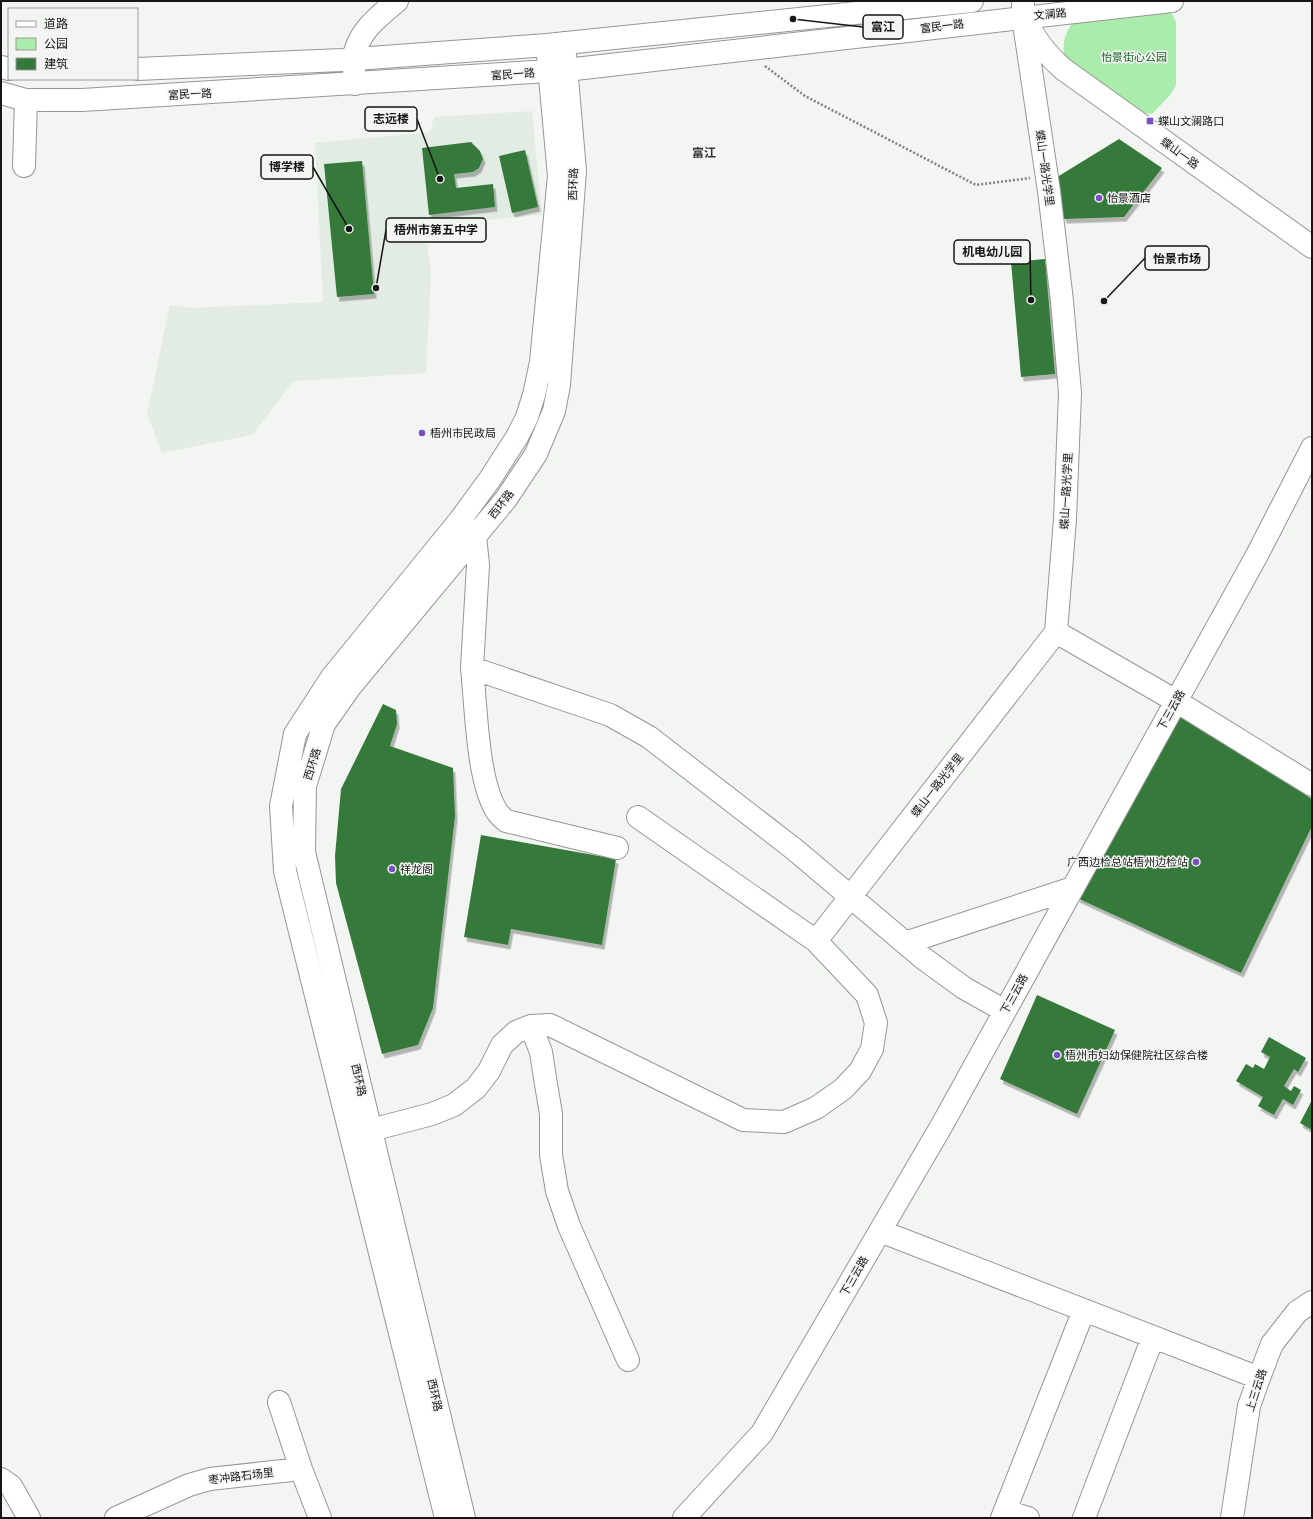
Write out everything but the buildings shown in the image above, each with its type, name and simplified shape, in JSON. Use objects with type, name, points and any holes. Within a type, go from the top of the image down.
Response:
[{"type":"main road","points":[[355,84],[354,59],[356,47],[360,38],[374,21],[397,1]]},
{"type":"main road","points":[[138,69],[354,59],[556,44],[972,1]]},
{"type":"main road","name":"文澜路","points":[[1023,9],[1172,1]]},
{"type":"main road","name":"富民一路","points":[[1,94],[26,100],[82,100],[558,71],[742,50],[1023,9]]},
{"type":"main road","name":"蝶山一路光学里","points":[[816,941],[1056,632],[1065,519],[1070,393],[1062,301],[1047,177],[1023,9]]},
{"type":"main road","name":"蝶山一路","points":[[1023,9],[1036,41],[1063,69],[1312,247]]},
{"type":"main road","points":[[556,44],[558,71]]},
{"type":"main road","name":"西环路","points":[[446,1518],[285,871],[281,806],[295,734],[332,677],[460,520],[490,479],[517,437],[527,417],[540,368],[559,176],[558,71]]},
{"type":"main road","name":"西环路","points":[[464,1518],[304,852],[305,786],[324,724],[350,687],[506,499],[536,454],[554,411],[559,385],[575,171],[558,71]]},
{"type":"main road","points":[[24,166],[26,100]]},
{"type":"main road","name":"下三云路","points":[[684,1518],[762,1433],[942,1125],[1257,555],[1312,448]]},
{"type":"main road","points":[[460,520],[475,536],[478,565],[472,668],[480,750],[487,786],[498,813],[506,821],[617,848]]},
{"type":"main road","points":[[1056,632],[1176,701],[1312,785]]},
{"type":"main road","points":[[472,668],[610,715],[649,737],[794,848],[923,958],[964,988],[1005,1011]]},
{"type":"main road","points":[[371,1130],[432,1114],[454,1105],[476,1088],[489,1071],[502,1045],[516,1032],[531,1026],[550,1025],[743,1120],[784,1122],[816,1108],[843,1089],[860,1071],[872,1049],[876,1023],[867,995],[816,941],[638,817]]},
{"type":"main road","points":[[905,943],[1073,888]]},
{"type":"main road","points":[[531,1026],[541,1052],[551,1114],[551,1155],[557,1191],[569,1226],[628,1360]]},
{"type":"main road","points":[[880,1231],[1259,1378]]},
{"type":"main road","name":"上三云路","points":[[1232,1518],[1249,1406],[1259,1378],[1272,1344],[1297,1312],[1312,1302]]},
{"type":"main road","points":[[1028,1518],[1003,1514],[1084,1310]]},
{"type":"main road","points":[[1084,1518],[1153,1337]]},
{"type":"main road","points":[[279,1402],[301,1469],[320,1518]]},
{"type":"main road","name":"枣冲路石场里","points":[[116,1518],[190,1485],[210,1479],[301,1469]]},
{"type":"main road","points":[[1,1479],[11,1486],[29,1518]]},
{"type":"path","points":[[742,50],[806,96],[976,185],[1047,177]]},
{"type":"shaded area","points":[[532,111],[542,215],[425,225],[431,274],[426,373],[294,381],[252,435],[162,453],[147,414],[170,305],[194,308],[323,302],[315,143],[430,132],[434,117]]},
{"type":"green space","name":"怡景街心公园","points":[[1168,11],[1173,15],[1176,22],[1176,85],[1171,94],[1152,114],[1145,113],[1068,63],[1065,58],[1064,40],[1075,20]]},
{"type":"place","name":"富江","points":[[793,19]]},
{"type":"place","name":"蝶山文澜路口","points":[[1150,121]]},
{"type":"place","name":"志远楼","points":[[440,179]]},
{"type":"place","name":"怡景酒店","points":[[1099,198]]},
{"type":"place","name":"博学楼","points":[[349,229]]},
{"type":"place","name":"梧州市第五中学","points":[[376,288]]},
{"type":"place","name":"机电幼儿园","points":[[1031,300]]},
{"type":"place","name":"怡景市场","points":[[1104,301]]},
{"type":"place","name":"梧州市民政局","points":[[422,433]]},
{"type":"place","name":"广西边检总站梧州边检站","points":[[1196,862]]},
{"type":"place","name":"祥龙阁","points":[[392,869]]},
{"type":"place","name":"梧州市妇幼保健院社区综合楼","points":[[1057,1055]]},
{"type":"district","name":"富江","points":[[704,153]]}]
